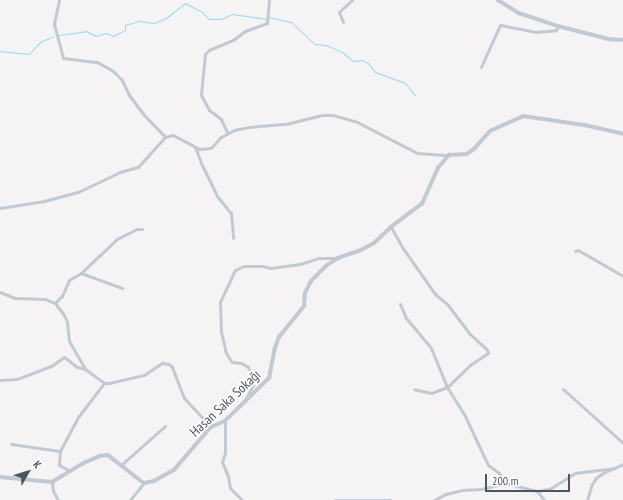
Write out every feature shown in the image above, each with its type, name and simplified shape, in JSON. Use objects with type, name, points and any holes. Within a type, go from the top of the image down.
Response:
[{"type":"street","points":[[59,0],[54,24],[63,58],[97,62],[113,71],[122,80],[129,95],[145,116],[165,137]]},
{"type":"street","points":[[227,132],[221,118],[209,110],[201,95],[205,54],[209,50],[233,40],[245,31],[267,23],[269,0]]},
{"type":"street","points":[[344,22],[339,11],[352,0]]},
{"type":"street","points":[[498,0],[520,13],[558,26],[610,39],[623,40]]},
{"type":"street","points":[[481,67],[500,25],[535,32],[556,30],[558,26]]},
{"type":"street","points":[[0,208],[44,201],[78,192],[120,172],[138,167],[165,137],[173,135],[195,147],[203,149],[211,148],[227,132],[242,128],[286,124],[319,116],[333,115],[361,124],[417,153],[449,155],[467,154],[474,149],[490,131],[523,116],[585,125],[623,134]]},
{"type":"street","points":[[195,147],[217,196],[231,213],[233,238]]},
{"type":"street","name":"Hasan Saka Sokağı","points":[[144,483],[154,481],[174,470],[211,427],[225,421],[270,378],[275,348],[280,337],[304,306],[305,293],[311,282],[326,266],[338,258],[361,250],[374,242],[391,227],[422,204],[438,168],[449,155]]},
{"type":"street","points":[[391,227],[402,247],[435,294],[448,305],[470,334],[487,350],[488,353],[469,366],[447,387],[431,393],[414,388]]},
{"type":"street","points":[[55,303],[62,296],[69,280],[81,273],[117,239],[137,229],[142,229]]},
{"type":"street","points":[[575,251],[578,250],[623,276]]},
{"type":"street","points":[[244,402],[253,385],[252,377],[248,367],[242,363],[232,362],[226,353],[221,332],[220,302],[235,270],[244,266],[262,266],[271,268],[300,264],[319,258],[338,258]]},
{"type":"street","points":[[81,273],[122,288]]},
{"type":"street","points":[[0,292],[15,298],[44,299],[55,303],[64,315],[67,322],[69,341],[85,369]]},
{"type":"street","points":[[400,304],[408,321],[424,337],[431,348],[447,387],[464,414],[488,465],[499,473],[504,479],[504,483]]},
{"type":"street","points":[[0,380],[17,379],[51,366],[64,357],[77,367],[85,369],[104,383]]},
{"type":"street","points":[[70,471],[59,465],[60,451],[79,416],[104,383],[144,375],[162,363],[169,364],[172,367],[184,398],[211,427]]},
{"type":"street","points":[[562,389],[623,443]]},
{"type":"street","points":[[225,421],[225,453],[222,462],[228,476],[230,488],[242,500]]},
{"type":"street","points":[[120,465],[164,426]]},
{"type":"street","points":[[11,444],[60,451]]},
{"type":"street","points":[[0,477],[52,482],[100,456],[108,455],[144,483],[130,500]]},
{"type":"street","points":[[587,500],[592,484],[596,478],[623,464]]},
{"type":"street","points":[[434,500],[446,494],[462,490],[481,489],[504,483],[537,491],[551,488],[574,473],[615,468]]},
{"type":"street","points":[[52,482],[53,491],[58,500]]},
{"type":"street","points":[[537,491],[544,500]]},
{"type":"street","points":[[336,500],[390,500]]},
{"type":"waterway","points":[[59,35],[86,31],[96,36],[106,33],[113,36],[125,30],[125,25],[139,21],[154,23],[166,18],[185,3],[202,12],[209,19],[221,19],[232,14],[266,19]]},
{"type":"waterway","points":[[269,17],[291,22],[315,44],[326,45],[342,52],[353,61],[362,60],[368,63],[375,72],[405,83],[415,95]]},
{"type":"waterway","points":[[0,51],[29,54],[40,42],[54,36]]}]
